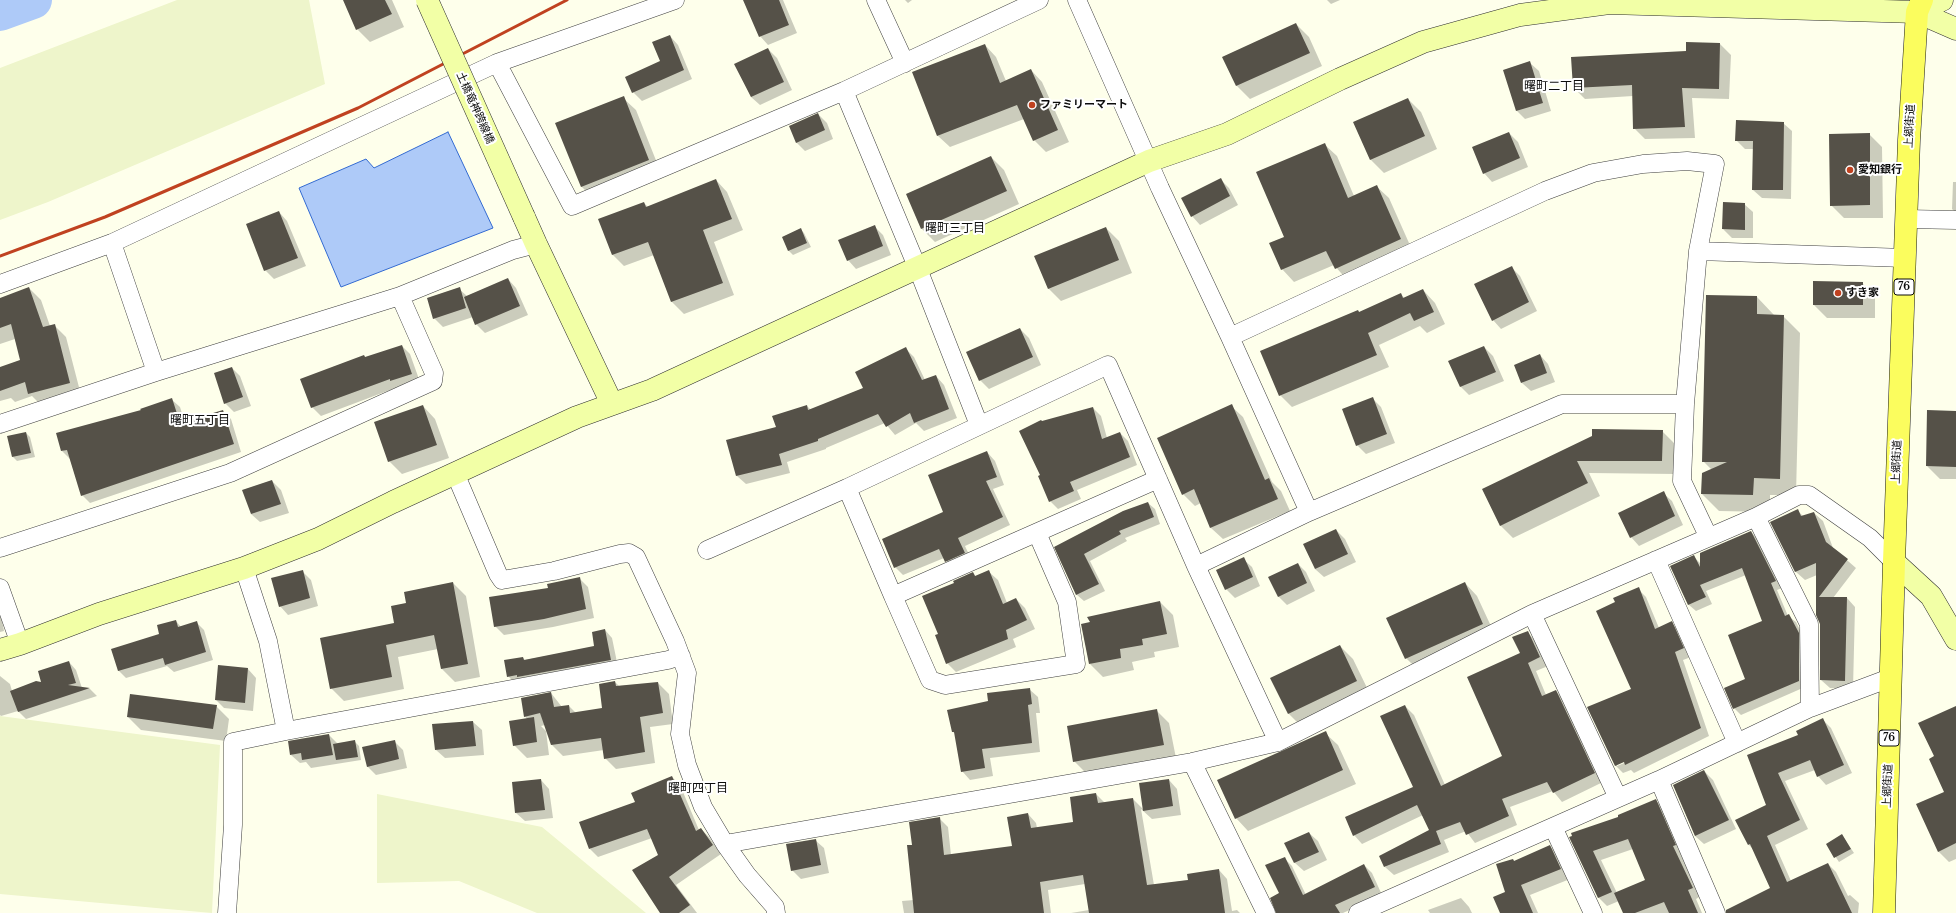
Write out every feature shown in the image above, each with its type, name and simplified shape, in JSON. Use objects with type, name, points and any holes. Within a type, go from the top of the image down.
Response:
[{"type":"main road","name":"上郷街道","points":[[1884,913],[1890,678],[1909,140],[1917,4]]},
{"type":"street","name":"土橋竜神跨線橋","points":[[426,0],[536,244],[612,404]]},
{"type":"street","points":[[0,284],[112,243],[497,62],[674,0]]},
{"type":"street","points":[[876,0],[905,62]]},
{"type":"street","points":[[497,62],[572,206],[844,91],[1039,0]]},
{"type":"street","points":[[1077,0],[1150,161],[1160,188],[1230,337],[1309,512]]},
{"type":"street","points":[[0,588],[10,647],[99,614],[244,568],[318,539],[455,473],[577,417],[659,387],[1150,161],[1227,134],[1340,79],[1423,42],[1518,8],[1609,3],[1917,4],[1942,0]]},
{"type":"street","points":[[1917,4],[1956,29]]},
{"type":"street","points":[[844,91],[918,269],[979,425]]},
{"type":"street","points":[[1230,337],[1545,191],[1593,172],[1643,164],[1687,161],[1715,164],[1698,251],[1685,404],[1682,481],[1708,536]]},
{"type":"street","points":[[1907,219],[1956,220]]},
{"type":"street","points":[[112,243],[156,372]]},
{"type":"street","points":[[0,424],[156,372],[400,296],[513,250],[536,244]]},
{"type":"street","points":[[1698,251],[1905,258]]},
{"type":"street","points":[[0,548],[230,473],[433,381],[434,373],[400,296]]},
{"type":"street","points":[[708,550],[847,488],[1108,365],[1196,566],[1278,742]]},
{"type":"street","points":[[1196,566],[1309,512],[1562,404],[1685,404]]},
{"type":"street","points":[[455,473],[498,574],[502,580],[554,571],[629,553],[636,557],[681,656],[687,673],[680,734],[687,765],[703,807],[725,844],[747,875],[775,907],[776,913]]},
{"type":"street","points":[[893,596],[1158,479]]},
{"type":"street","points":[[847,488],[930,680],[945,685],[1076,664],[1067,602],[1037,533]]},
{"type":"street","points":[[725,844],[1192,762],[1278,742],[1532,614],[1708,536],[1756,517],[1799,495],[1809,495],[1870,538],[1932,596],[1956,639]]},
{"type":"street","points":[[1756,517],[1809,624],[1810,708]]},
{"type":"street","points":[[1656,560],[1737,743]]},
{"type":"street","points":[[244,568],[268,641],[286,731]]},
{"type":"street","points":[[1532,614],[1618,798]]},
{"type":"street","points":[[227,913],[233,825],[233,742],[668,660],[681,656]]},
{"type":"street","points":[[1358,913],[1659,780],[1810,708],[1890,678]]},
{"type":"street","points":[[1192,762],[1266,913]]},
{"type":"street","points":[[1659,780],[1716,913]]},
{"type":"street","points":[[1553,827],[1593,913]]},
{"type":"green space","points":[[177,0],[309,0],[325,84],[48,202],[0,220],[0,68]]},
{"type":"green space","points":[[0,716],[220,745],[212,913],[0,894]]},
{"type":"green space","points":[[377,794],[542,827],[646,913],[537,913],[459,881],[377,883]]},
{"type":"water","points":[[448,132],[493,228],[341,287],[299,188],[366,159],[374,168]]},
{"type":"building","points":[[343,0],[385,0],[392,14],[356,30]]},
{"type":"building","points":[[743,0],[779,0],[789,25],[759,37]]},
{"type":"building","points":[[1296,23],[1310,53],[1236,86],[1222,57]]},
{"type":"building","points":[[670,35],[684,70],[632,93],[625,77],[660,61],[652,42]]},
{"type":"building","points":[[1686,42],[1720,43],[1719,89],[1682,88],[1685,127],[1633,129],[1632,85],[1573,88],[1571,57],[1686,51]]},
{"type":"building","points":[[985,44],[1000,83],[1031,69],[1058,130],[1033,141],[1017,105],[937,136],[912,72]]},
{"type":"building","points":[[768,48],[784,82],[751,97],[734,64]]},
{"type":"building","points":[[1530,61],[1543,103],[1516,111],[1503,70]]},
{"type":"building","points":[[624,96],[649,160],[581,187],[555,123]]},
{"type":"building","points":[[1408,98],[1425,136],[1370,160],[1353,122]]},
{"type":"building","points":[[818,113],[825,130],[796,143],[789,126]]},
{"type":"building","points":[[1736,120],[1784,122],[1783,190],[1752,190],[1753,141],[1735,141]]},
{"type":"building","points":[[1509,132],[1520,158],[1483,174],[1472,147]]},
{"type":"building","name":"愛知銀行","points":[[1870,133],[1870,205],[1830,206],[1829,134]]},
{"type":"building","points":[[1325,143],[1348,198],[1377,185],[1401,239],[1335,269],[1326,251],[1281,270],[1269,243],[1284,237],[1256,172]]},
{"type":"building","points":[[991,156],[1007,191],[921,229],[906,194]]},
{"type":"building","points":[[1221,178],[1230,196],[1191,217],[1181,198]]},
{"type":"building","points":[[716,179],[732,219],[703,230],[723,283],[671,302],[648,242],[612,255],[598,219],[644,202],[646,207]]},
{"type":"building","points":[[1723,202],[1745,203],[1745,230],[1722,229]]},
{"type":"building","points":[[279,211],[298,258],[264,271],[246,224]]},
{"type":"building","points":[[875,225],[883,246],[847,261],[838,240]]},
{"type":"building","points":[[1106,227],[1119,260],[1048,289],[1034,256]]},
{"type":"building","points":[[801,228],[807,243],[788,251],[782,237]]},
{"type":"building","points":[[1512,266],[1529,302],[1492,321],[1474,284]]},
{"type":"building","points":[[508,278],[520,306],[475,325],[464,297]]},
{"type":"building","name":"すき家","points":[[1813,281],[1863,282],[1863,305],[1813,305]]},
{"type":"building","points":[[29,287],[43,327],[55,324],[70,383],[28,394],[25,382],[0,391],[0,367],[20,360],[11,324],[0,328],[0,298]]},
{"type":"building","points":[[460,287],[466,308],[433,319],[427,298]]},
{"type":"building","points":[[1423,289],[1434,312],[1414,321],[1410,313],[1368,333],[1377,355],[1279,396],[1260,351],[1358,310],[1359,312],[1401,293],[1403,298]]},
{"type":"building","points":[[1706,295],[1757,296],[1757,314],[1784,315],[1780,479],[1754,478],[1753,495],[1701,494],[1702,473],[1727,462],[1702,462]]},
{"type":"building","points":[[1020,328],[1033,357],[979,381],[966,352]]},
{"type":"building","points":[[402,345],[412,374],[390,381],[390,379],[311,408],[300,379],[364,355],[365,357]]},
{"type":"building","points":[[1484,346],[1496,372],[1460,387],[1448,361]]},
{"type":"building","points":[[906,347],[922,380],[936,375],[949,409],[914,423],[910,413],[886,427],[878,414],[818,439],[818,441],[779,454],[782,465],[736,476],[726,440],[776,427],[772,416],[807,405],[808,410],[863,388],[855,372]]},
{"type":"building","points":[[1540,354],[1547,373],[1521,383],[1514,365]]},
{"type":"building","points":[[232,367],[243,397],[224,404],[214,373]]},
{"type":"building","points":[[1373,397],[1387,434],[1356,446],[1342,409]]},
{"type":"building","points":[[172,398],[180,423],[223,410],[234,444],[81,496],[67,450],[61,451],[56,433],[141,410],[140,409]]},
{"type":"building","points":[[1232,404],[1265,480],[1269,478],[1278,499],[1210,528],[1194,489],[1182,495],[1157,438]]},
{"type":"building","points":[[423,405],[437,445],[388,462],[374,422]]},
{"type":"building","points":[[1093,407],[1102,439],[1120,432],[1130,457],[1070,482],[1074,491],[1049,502],[1038,476],[1040,475],[1019,431],[1041,420],[1042,421]]},
{"type":"building","points":[[1927,410],[1956,411],[1956,467],[1926,466]]},
{"type":"building","points":[[1592,429],[1663,430],[1662,461],[1577,461],[1588,483],[1500,526],[1482,489],[1592,436]]},
{"type":"building","points":[[26,432],[31,453],[12,457],[7,436]]},
{"type":"building","points":[[987,451],[997,477],[986,481],[1003,517],[958,538],[965,553],[945,562],[939,549],[894,568],[882,539],[943,512],[928,475]]},
{"type":"building","points":[[272,480],[281,504],[251,514],[242,490]]},
{"type":"building","points":[[1664,491],[1675,516],[1630,538],[1618,513]]},
{"type":"building","points":[[1148,502],[1154,517],[1119,531],[1121,534],[1084,554],[1099,584],[1076,595],[1054,547],[1123,511]]},
{"type":"building","points":[[1798,509],[1801,516],[1814,512],[1826,542],[1848,559],[1819,597],[1847,597],[1845,681],[1820,680],[1820,624],[1816,615],[1816,563],[1795,572],[1770,522]]},
{"type":"building","points":[[1336,529],[1348,554],[1315,569],[1303,544]]},
{"type":"building","points":[[1751,531],[1776,581],[1771,583],[1785,616],[1789,614],[1799,633],[1799,681],[1733,709],[1724,688],[1745,679],[1728,635],[1762,621],[1742,568],[1700,585],[1706,597],[1688,605],[1670,566],[1694,555],[1700,567],[1700,553]]},
{"type":"building","points":[[1244,557],[1253,577],[1225,590],[1216,570]]},
{"type":"building","points":[[1298,563],[1307,583],[1278,597],[1268,577]]},
{"type":"building","points":[[303,570],[310,598],[279,607],[271,578]]},
{"type":"building","points":[[989,570],[1003,604],[1016,598],[1027,620],[1006,630],[1008,639],[946,664],[935,635],[938,634],[922,596],[954,583],[953,581],[973,572],[975,576]]},
{"type":"building","points":[[580,577],[586,609],[544,619],[494,627],[489,597],[548,588],[547,584]]},
{"type":"building","points":[[453,582],[468,664],[441,669],[434,635],[386,645],[392,677],[330,689],[320,638],[394,623],[391,606],[406,603],[404,592]]},
{"type":"building","points":[[1465,582],[1483,624],[1405,659],[1386,618]]},
{"type":"building","points":[[1639,587],[1655,629],[1672,621],[1684,648],[1675,652],[1701,728],[1625,765],[1624,762],[1615,766],[1587,707],[1631,689],[1596,611],[1615,602],[1613,598]]},
{"type":"building","points":[[1160,601],[1167,634],[1142,639],[1143,645],[1120,649],[1121,658],[1089,664],[1081,624],[1090,622],[1087,617]]},
{"type":"building","points":[[176,620],[178,627],[197,621],[206,652],[165,665],[163,658],[118,671],[111,649],[159,634],[157,625]]},
{"type":"building","points":[[605,629],[611,660],[517,677],[517,675],[507,677],[504,660],[523,657],[524,660],[594,646],[592,632]]},
{"type":"building","points":[[1528,631],[1540,657],[1528,663],[1542,696],[1556,690],[1595,773],[1553,793],[1547,782],[1502,799],[1509,816],[1466,835],[1460,822],[1436,831],[1441,844],[1384,867],[1379,856],[1429,830],[1417,805],[1353,836],[1345,817],[1413,787],[1380,716],[1405,705],[1441,786],[1502,756],[1467,677],[1520,653],[1512,637]]},
{"type":"building","points":[[1340,645],[1357,681],[1288,714],[1270,678]]},
{"type":"building","points":[[69,661],[76,683],[68,685],[90,688],[18,712],[10,691],[36,681],[41,682],[38,671]]},
{"type":"building","points":[[218,665],[248,668],[245,703],[215,700]]},
{"type":"building","points":[[615,681],[616,686],[658,682],[663,713],[640,717],[645,752],[604,759],[601,738],[551,745],[540,713],[524,717],[521,698],[551,692],[554,707],[569,705],[570,713],[602,708],[599,684]]},
{"type":"building","points":[[1030,688],[1032,704],[1028,705],[1032,743],[982,749],[985,768],[961,772],[954,732],[952,732],[947,710],[988,701],[987,693]]},
{"type":"building","points":[[130,694],[217,705],[213,729],[127,717]]},
{"type":"building","points":[[1956,706],[1956,843],[1938,852],[1916,804],[1944,792],[1929,759],[1934,756],[1918,723]]},
{"type":"building","points":[[1157,709],[1164,745],[1073,762],[1067,726]]},
{"type":"building","points":[[534,717],[537,742],[513,746],[509,721]]},
{"type":"building","points":[[1823,718],[1844,765],[1817,777],[1810,760],[1778,773],[1800,820],[1767,836],[1787,882],[1828,863],[1852,913],[1726,913],[1726,910],[1770,888],[1750,844],[1748,845],[1735,820],[1766,805],[1747,755],[1798,735],[1796,731]]},
{"type":"building","points":[[473,721],[476,746],[435,750],[432,724]]},
{"type":"building","points":[[1326,731],[1343,770],[1235,819],[1217,780]]},
{"type":"building","points":[[329,734],[333,755],[302,760],[301,753],[290,755],[288,741]]},
{"type":"building","points":[[355,740],[358,757],[336,760],[333,744]]},
{"type":"building","points":[[395,740],[399,759],[367,767],[362,747]]},
{"type":"building","points":[[1704,770],[1729,820],[1695,836],[1673,785]]},
{"type":"building","points":[[672,776],[696,831],[701,828],[713,845],[669,877],[690,905],[679,913],[660,913],[632,870],[658,855],[647,829],[589,849],[579,822],[635,802],[631,793]]},
{"type":"building","points":[[541,779],[545,810],[515,813],[512,782]]},
{"type":"building","points":[[1169,779],[1173,806],[1143,811],[1139,783]]},
{"type":"building","points":[[1096,793],[1098,803],[1133,798],[1147,885],[1188,880],[1187,874],[1219,869],[1225,913],[1089,913],[1083,875],[1040,882],[1044,913],[914,913],[907,845],[912,845],[909,822],[940,817],[944,855],[1012,846],[1007,817],[1028,813],[1031,828],[1073,822],[1070,797]]},
{"type":"building","points":[[1656,799],[1676,845],[1673,846],[1693,888],[1688,890],[1698,913],[1669,913],[1664,902],[1635,913],[1623,913],[1614,893],[1645,880],[1628,839],[1593,851],[1612,892],[1598,898],[1569,837],[1572,836],[1571,833],[1618,817],[1618,815]]},
{"type":"building","points":[[1309,832],[1319,852],[1294,863],[1284,843]]},
{"type":"building","points":[[1842,834],[1851,849],[1834,858],[1826,844]]},
{"type":"building","points":[[816,839],[821,865],[791,871],[786,844]]},
{"type":"building","points":[[1550,845],[1561,869],[1521,885],[1533,913],[1500,913],[1493,897],[1505,892],[1496,864],[1513,859],[1514,861]]},
{"type":"building","points":[[1285,857],[1303,895],[1364,864],[1375,887],[1335,905],[1340,913],[1276,913],[1270,898],[1279,893],[1265,865]]},
{"type":"waterway","points":[[0,12],[33,0]]},
{"type":"railway","points":[[0,256],[105,217],[358,108],[567,0]]},
{"type":"place","name":"ファミリーマート","points":[[1032,105]]},
{"type":"place","name":"愛知銀行","points":[[1850,170]]},
{"type":"place","name":"すき家","points":[[1838,293]]},
{"type":"district","name":"曙町二丁目","points":[[1554,87]]},
{"type":"district","name":"曙町三丁目","points":[[955,229]]},
{"type":"district","name":"曙町五丁目","points":[[200,421]]},
{"type":"district","name":"曙町四丁目","points":[[698,789]]}]
